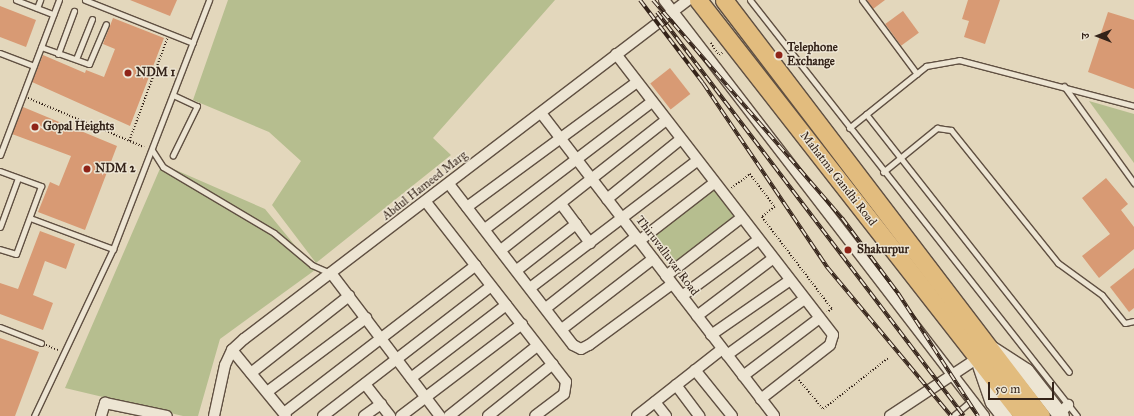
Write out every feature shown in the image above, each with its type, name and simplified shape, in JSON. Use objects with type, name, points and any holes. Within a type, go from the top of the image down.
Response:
[{"type":"main road","name":"Mahatma Gandhi Road","points":[[698,0],[983,352]]},
{"type":"main road","name":"Mahatma Gandhi Road","points":[[724,0],[983,352]]},
{"type":"main road","points":[[983,352],[1006,383],[1023,416]]},
{"type":"main road","points":[[1006,383],[1041,416]]},
{"type":"street","points":[[664,0],[953,372],[984,416]]},
{"type":"street","name":"Abdul Hameed Marg","points":[[232,350],[688,0]]},
{"type":"street","points":[[616,54],[803,300],[833,335],[833,341],[794,374],[761,399]]},
{"type":"street","points":[[467,207],[559,136],[637,82]]},
{"type":"street","points":[[484,229],[652,102]]},
{"type":"street","name":"Thiruvalluvar Road","points":[[541,112],[774,416]]},
{"type":"street","points":[[501,250],[593,180],[666,120]]},
{"type":"street","points":[[607,199],[681,139]]},
{"type":"street","points":[[530,288],[697,161]]},
{"type":"street","points":[[546,308],[714,183]]},
{"type":"street","points":[[449,184],[517,270],[573,345],[581,349],[589,345],[669,280],[741,218]]},
{"type":"street","points":[[426,202],[522,324],[537,346],[553,364],[567,390],[535,416]]},
{"type":"street","points":[[561,204],[590,242]]},
{"type":"street","points":[[517,270],[576,224]]},
{"type":"street","points":[[682,296],[758,240]]},
{"type":"street","points":[[562,329],[653,259]]},
{"type":"street","points":[[697,316],[772,259]]},
{"type":"street","points":[[232,350],[285,414],[382,340],[476,265]]},
{"type":"street","points":[[331,273],[440,416]]},
{"type":"street","points":[[711,335],[789,281]]},
{"type":"street","points":[[323,416],[491,286]]},
{"type":"street","points":[[251,373],[349,296]]},
{"type":"street","points":[[637,416],[695,370],[803,300]]},
{"type":"street","points":[[411,378],[506,305]]},
{"type":"street","points":[[267,392],[366,318]]},
{"type":"street","points":[[743,376],[818,319]]},
{"type":"street","points":[[401,416],[522,324]]},
{"type":"street","points":[[449,416],[537,346]]},
{"type":"street","points":[[214,416],[232,350]]},
{"type":"street","points":[[894,415],[983,352]]},
{"type":"street","points":[[983,352],[1026,371],[1063,412]]},
{"type":"street","points":[[983,352],[993,402],[1004,416]]},
{"type":"street","points":[[488,416],[553,364]]},
{"type":"street","points":[[695,370],[732,416]]},
{"type":"street","points":[[365,384],[390,416]]},
{"type":"street","points":[[676,385],[700,416]]},
{"type":"street","points":[[101,416],[105,402],[167,416]]},
{"type":"street","points":[[655,402],[666,416]]},
{"type":"street","points":[[364,416],[380,404]]},
{"type":"lane","points":[[16,0],[53,14]]},
{"type":"lane","points":[[37,8],[40,0]]},
{"type":"lane","points":[[0,155],[59,0]]},
{"type":"lane","points":[[85,0],[193,43]]},
{"type":"lane","points":[[34,416],[62,351],[113,249],[209,0]]},
{"type":"lane","points":[[750,0],[883,172],[1063,412],[1077,416]]},
{"type":"lane","points":[[862,0],[917,74]]},
{"type":"lane","points":[[58,54],[74,11]]},
{"type":"lane","points":[[76,59],[92,19]]},
{"type":"lane","points":[[41,47],[89,64],[106,24]]},
{"type":"lane","points":[[0,54],[34,66]]},
{"type":"lane","points":[[849,128],[926,66],[959,60],[1064,86],[1134,106]]},
{"type":"lane","points":[[1064,86],[1134,183]]},
{"type":"lane","points":[[173,95],[197,106],[173,155]]},
{"type":"lane","points":[[866,114],[1069,372]]},
{"type":"lane","points":[[883,172],[937,128],[951,130],[1058,263],[1102,295],[1125,322],[1134,321]]},
{"type":"lane","points":[[152,150],[163,167],[274,232],[312,265],[331,273]]},
{"type":"lane","points":[[0,170],[41,186],[16,254],[0,249]]},
{"type":"lane","points":[[0,227],[18,178]]},
{"type":"lane","points":[[30,218],[113,249]]},
{"type":"lane","points":[[0,327],[41,343]]},
{"type":"lane","points":[[953,416],[973,400]]},
{"type":"path","points":[[129,141],[169,34]]},
{"type":"path","points":[[711,44],[719,55]]},
{"type":"path","points":[[22,96],[152,150]]},
{"type":"path","points":[[723,194],[750,174],[775,207],[762,217],[832,309],[818,319]]},
{"type":"path","points":[[41,343],[62,351]]},
{"type":"path","points":[[794,374],[823,409],[888,358]]},
{"type":"green space","points":[[228,0],[555,0],[433,138],[451,155],[316,263],[272,205],[301,161],[269,132],[193,100]]},
{"type":"green space","points":[[1089,101],[1134,114],[1134,163]]},
{"type":"green space","points":[[162,164],[265,209],[315,270],[220,339],[198,416],[183,416],[65,388]]},
{"type":"green space","points":[[713,189],[736,219],[672,267],[649,237]]},
{"type":"building","points":[[130,0],[177,0],[170,16]]},
{"type":"building","points":[[867,0],[885,0],[873,9]]},
{"type":"building","points":[[968,0],[1000,0],[985,44],[964,37],[969,21],[962,19]]},
{"type":"building","points":[[0,6],[36,20],[26,47],[0,37]]},
{"type":"building","points":[[903,11],[919,33],[901,46],[885,24]]},
{"type":"building","points":[[1108,12],[1134,20],[1134,89],[1088,72]]},
{"type":"building","name":"NDM 1","points":[[113,18],[164,38],[130,126],[32,82],[43,55],[85,73],[86,70],[104,77],[115,49],[103,44]]},
{"type":"building","points":[[670,68],[690,94],[671,109],[650,83]]},
{"type":"building","name":"NDM 2","points":[[23,107],[117,146],[85,230],[38,212],[50,182],[59,186],[71,156],[12,134]]},
{"type":"building","points":[[1106,178],[1128,204],[1121,210],[1134,227],[1134,249],[1099,278],[1082,256],[1110,234],[1082,198]]},
{"type":"building","points":[[40,231],[75,244],[66,269],[45,261],[33,295],[53,303],[43,330],[0,314],[0,283],[18,289]]},
{"type":"building","points":[[1134,268],[1134,308],[1129,312],[1110,287]]},
{"type":"building","points":[[0,338],[39,352],[15,416],[0,416]]},
{"type":"railway","points":[[640,0],[703,83],[827,267],[951,416]]},
{"type":"railway","points":[[653,0],[842,218],[898,293],[978,416]]},
{"type":"railway","points":[[657,12],[964,416]]},
{"type":"place","name":"Telephone Exchange","points":[[779,55]]},
{"type":"place","name":"NDM 1","points":[[128,73]]},
{"type":"place","name":"Gopal Heights","points":[[35,127]]},
{"type":"place","name":"NDM 2","points":[[87,169]]},
{"type":"place","name":"Shakurpur","points":[[848,250]]}]
